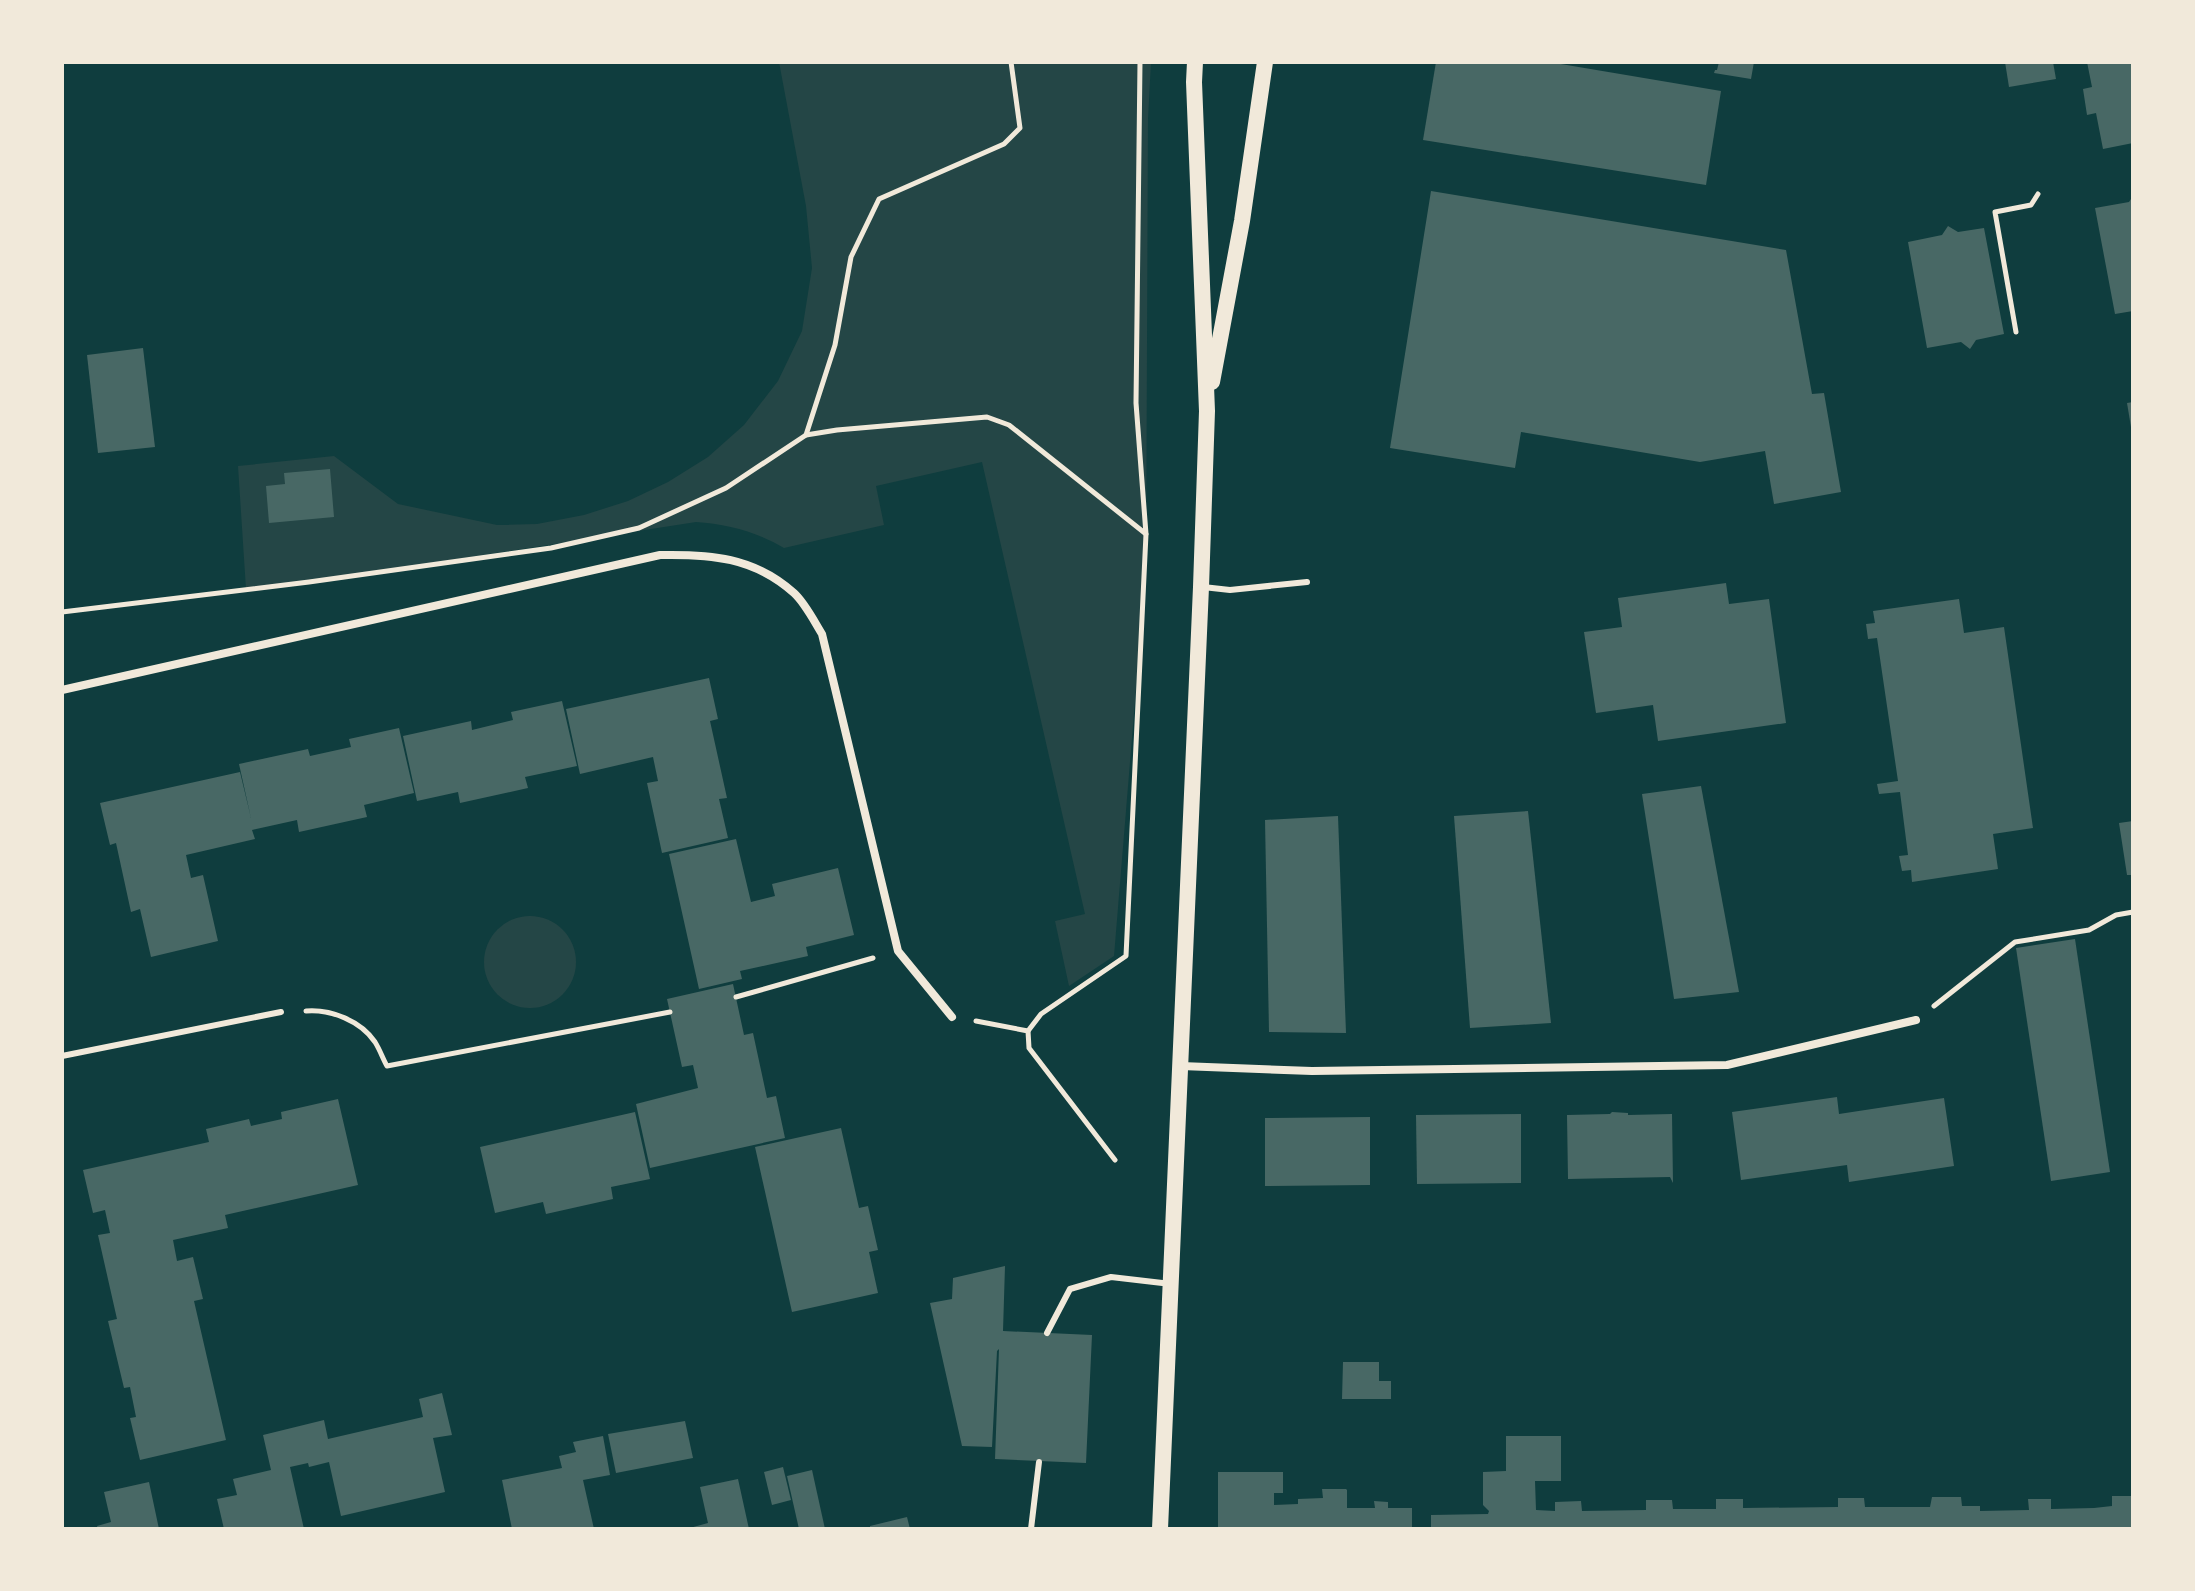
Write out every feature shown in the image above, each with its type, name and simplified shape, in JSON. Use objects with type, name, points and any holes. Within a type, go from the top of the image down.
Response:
[{"type":"main road","points":[[1160,1529],[1207,411],[1195,62]]},
{"type":"main road","points":[[1207,411],[1242,221],[1265,62]]},
{"type":"street","points":[[62,690],[660,555],[699,554],[737,560],[768,573],[796,594],[822,634],[898,951],[952,1017]]},
{"type":"street","points":[[1181,1066],[1312,1071],[1727,1065],[1916,1020]]},
{"type":"lane","points":[[1201,587],[1230,590],[1307,582]]},
{"type":"lane","points":[[62,1056],[281,1012]]},
{"type":"lane","points":[[1047,1333],[1070,1289],[1111,1277],[1171,1284]]},
{"type":"lane","points":[[1031,1529],[1039,1462]]},
{"type":"path","points":[[806,435],[835,345],[851,257],[879,199],[1004,144],[1020,128],[1011,62]]},
{"type":"path","points":[[1115,1160],[1029,1048],[1028,1031],[1041,1014],[1126,956],[1146,568],[1136,403],[1140,62]]},
{"type":"path","points":[[2016,332],[1995,212],[2031,205],[2038,194]]},
{"type":"path","points":[[62,612],[536,550],[639,528],[726,488],[806,435],[987,417],[1009,425],[1146,534]]},
{"type":"path","points":[[1916,1020],[2015,942],[2089,930],[2116,915],[2133,912]]},
{"type":"path","points":[[736,997],[898,951]]},
{"type":"path","points":[[281,1012],[319,1009],[349,1019],[374,1040],[387,1066],[670,1012]]},
{"type":"path","points":[[952,1017],[1028,1031]]},
{"type":"shaded area","points":[[779,62],[1151,62],[1148,119],[1146,568],[1114,956],[1069,986],[1055,921],[1085,914],[982,462],[876,486],[884,525],[784,548],[742,530],[696,522],[246,589],[238,466],[334,456],[398,504],[497,525],[537,524],[584,515],[628,501],[668,482],[708,457],[744,425],[778,381],[802,331],[812,268],[806,206]]},
{"type":"shaded area","points":[[530,916],[548,920],[563,929],[572,944],[576,962],[572,980],[563,995],[548,1004],[530,1008],[512,1004],[497,995],[488,980],[484,962],[488,944],[497,929],[512,920]]},
{"type":"building","points":[[1436,62],[1549,62],[1721,91],[1706,185],[1423,140]]},
{"type":"building","points":[[1719,62],[1754,62],[1751,79],[1714,73]]},
{"type":"building","points":[[2005,62],[2053,62],[2056,79],[2009,87]]},
{"type":"building","points":[[2087,62],[2133,62],[2133,143],[2103,149],[2096,113],[2087,115],[2083,89],[2092,87]]},
{"type":"building","points":[[1431,191],[1786,250],[1812,394],[1824,393],[1841,492],[1774,504],[1765,451],[1700,462],[1521,432],[1515,468],[1390,448]]},
{"type":"building","points":[[2133,196],[2133,311],[2115,314],[2095,208],[2129,202]]},
{"type":"building","points":[[1948,226],[1958,232],[1984,228],[2004,334],[1976,340],[1970,349],[1961,342],[1927,348],[1908,242],[1942,235]]},
{"type":"building","points":[[143,348],[155,447],[98,453],[87,355]]},
{"type":"building","points":[[2133,402],[2133,427],[2131,427],[2127,403]]},
{"type":"building","points":[[330,469],[334,517],[269,523],[266,486],[285,484],[284,473]]},
{"type":"building","points":[[1726,583],[1729,604],[1769,599],[1786,723],[1658,741],[1653,705],[1596,713],[1584,632],[1622,627],[1618,598]]},
{"type":"building","points":[[1959,599],[1964,633],[2004,627],[2033,828],[1993,834],[1998,869],[1912,882],[1911,870],[1902,871],[1899,856],[1908,855],[1900,792],[1879,794],[1877,784],[1898,781],[1877,638],[1868,639],[1866,624],[1875,623],[1873,611]]},
{"type":"building","points":[[709,678],[718,719],[710,721],[727,798],[719,799],[728,838],[662,853],[647,783],[658,781],[653,757],[580,774],[566,709]]},
{"type":"building","points":[[562,701],[577,766],[525,777],[528,788],[460,803],[458,792],[417,801],[403,736],[471,721],[472,730],[513,720],[511,712]]},
{"type":"building","points":[[399,728],[414,793],[364,805],[367,817],[299,832],[297,820],[252,830],[255,839],[186,855],[191,878],[203,875],[218,941],[151,957],[140,909],[131,912],[116,843],[110,845],[100,803],[240,772],[251,818],[239,764],[308,749],[310,756],[351,747],[349,739]]},
{"type":"building","points":[[1701,786],[1739,992],[1674,999],[1642,794]]},
{"type":"building","points":[[1528,811],[1551,1023],[1470,1028],[1454,816]]},
{"type":"building","points":[[1338,816],[1346,1033],[1269,1032],[1265,820]]},
{"type":"building","points":[[2133,821],[2133,875],[2127,875],[2119,823]]},
{"type":"building","points":[[736,839],[751,902],[775,896],[772,884],[838,868],[854,935],[806,947],[808,956],[740,971],[742,979],[699,989],[669,854]]},
{"type":"building","points":[[2075,939],[2110,1172],[2051,1181],[2016,948]]},
{"type":"building","points":[[733,984],[744,1035],[753,1033],[767,1098],[776,1096],[785,1138],[650,1168],[636,1104],[698,1088],[693,1065],[682,1067],[667,999]]},
{"type":"building","points":[[1837,1097],[1839,1114],[1944,1098],[1954,1166],[1849,1182],[1847,1165],[1741,1180],[1732,1112]]},
{"type":"building","points":[[338,1099],[358,1185],[225,1215],[228,1228],[173,1240],[177,1261],[193,1257],[203,1299],[194,1301],[226,1440],[140,1460],[130,1418],[136,1417],[130,1387],[124,1388],[108,1321],[117,1319],[98,1235],[110,1233],[105,1210],[93,1213],[83,1170],[209,1142],[206,1129],[249,1119],[251,1126],[282,1119],[281,1112]]},
{"type":"building","points":[[635,1112],[650,1179],[611,1187],[613,1199],[546,1214],[543,1202],[495,1213],[480,1147]]},
{"type":"building","points":[[1612,1112],[1628,1115],[1672,1114],[1673,1183],[1670,1177],[1568,1179],[1567,1115]]},
{"type":"building","points":[[1521,1114],[1521,1183],[1417,1184],[1416,1115]]},
{"type":"building","points":[[1370,1117],[1370,1185],[1265,1186],[1265,1118]]},
{"type":"building","points":[[841,1128],[859,1208],[868,1206],[878,1250],[869,1252],[878,1293],[792,1312],[755,1147]]},
{"type":"building","points":[[1005,1266],[1003,1331],[1092,1335],[1086,1463],[995,1459],[999,1349],[992,1447],[962,1446],[930,1303],[952,1299],[953,1278]]},
{"type":"building","points":[[1343,1362],[1379,1362],[1379,1381],[1391,1381],[1391,1399],[1342,1399]]},
{"type":"building","points":[[442,1393],[452,1435],[433,1438],[445,1492],[341,1516],[329,1462],[309,1467],[308,1463],[290,1467],[304,1529],[224,1529],[217,1499],[237,1495],[233,1479],[271,1470],[263,1435],[324,1420],[328,1439],[423,1417],[419,1399]]},
{"type":"building","points":[[685,1421],[693,1458],[616,1473],[608,1434]]},
{"type":"building","points":[[603,1436],[610,1475],[583,1480],[594,1529],[512,1529],[502,1480],[562,1468],[559,1456],[576,1452],[573,1442]]},
{"type":"building","points":[[1506,1436],[1561,1436],[1561,1481],[1535,1481],[1536,1510],[1555,1511],[1555,1502],[1581,1501],[1582,1511],[1646,1510],[1646,1500],[1672,1500],[1673,1509],[1716,1509],[1716,1499],[1743,1499],[1743,1508],[1838,1507],[1838,1498],[1864,1498],[1865,1507],[1930,1507],[1932,1497],[1961,1497],[1962,1506],[1980,1506],[1980,1511],[2029,1510],[2028,1499],[2051,1499],[2051,1509],[2094,1508],[2112,1506],[2112,1496],[2133,1496],[2133,1529],[1431,1529],[1431,1515],[1488,1514],[1483,1505],[1483,1472],[1506,1471]]},
{"type":"building","points":[[783,1467],[791,1500],[772,1505],[764,1472]]},
{"type":"building","points":[[812,1470],[825,1529],[799,1529],[787,1476]]},
{"type":"building","points":[[1218,1472],[1283,1472],[1283,1493],[1274,1493],[1274,1505],[1298,1504],[1298,1499],[1323,1498],[1322,1489],[1346,1489],[1347,1508],[1375,1508],[1374,1501],[1388,1502],[1388,1508],[1412,1508],[1412,1529],[1218,1529]]},
{"type":"building","points":[[738,1479],[749,1529],[686,1529],[708,1523],[700,1487]]},
{"type":"building","points":[[149,1482],[159,1529],[98,1529],[97,1526],[111,1522],[104,1492]]},
{"type":"building","points":[[907,1517],[910,1529],[870,1529],[870,1526]]}]
